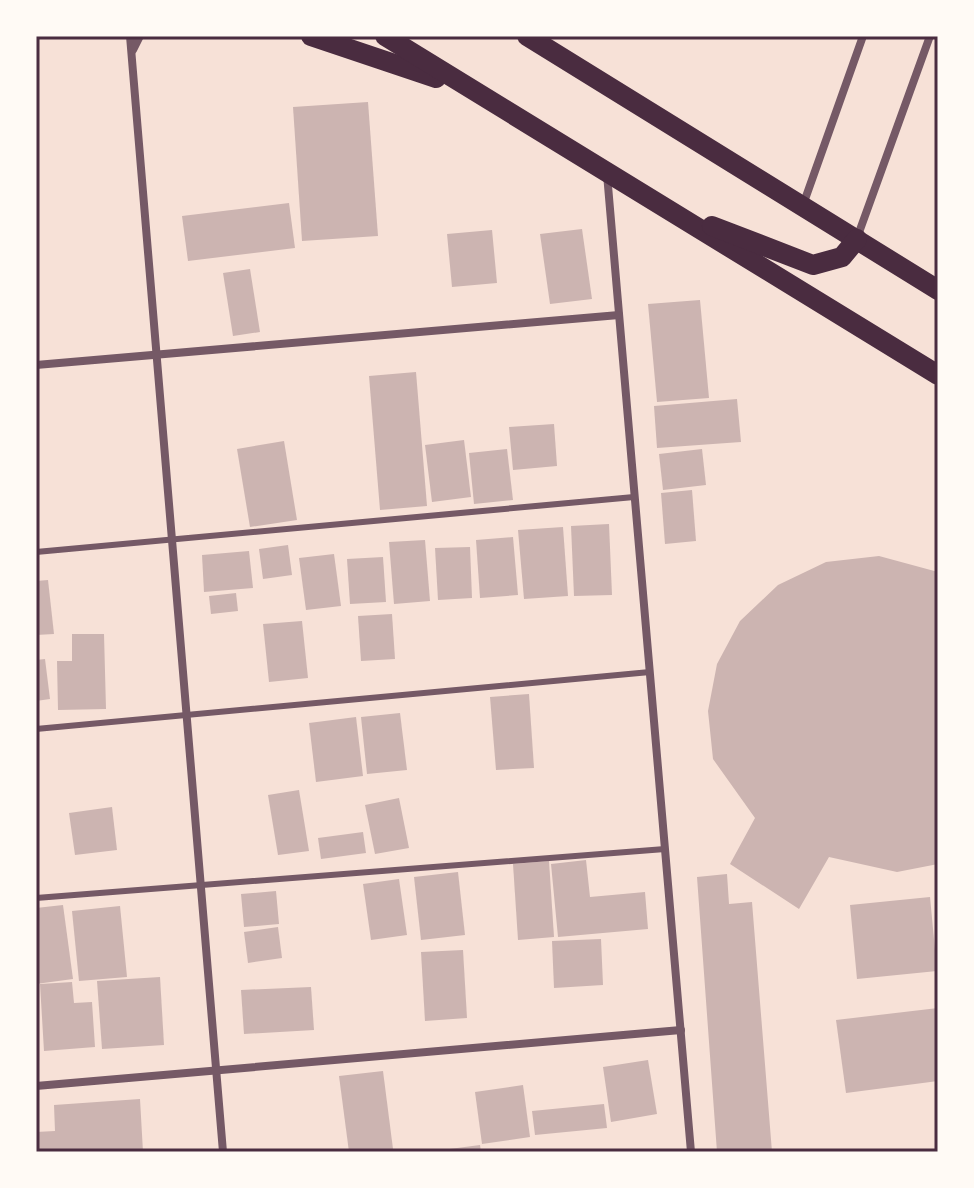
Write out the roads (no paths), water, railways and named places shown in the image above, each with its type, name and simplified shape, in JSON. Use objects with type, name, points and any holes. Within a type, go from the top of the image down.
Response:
[{"type":"main road","points":[[311,36],[469,89]]},
{"type":"main road","points":[[385,36],[938,375]]},
{"type":"main road","points":[[527,36],[938,290]]},
{"type":"main road","points":[[660,206],[813,265],[842,257],[857,239]]},
{"type":"street","points":[[130,36],[223,1152]]},
{"type":"street","points":[[133,51],[140,36]]},
{"type":"street","points":[[803,206],[863,36]]},
{"type":"street","points":[[857,239],[930,36]]},
{"type":"street","points":[[607,173],[691,1152]]},
{"type":"street","points":[[36,365],[619,315]]},
{"type":"street","points":[[36,1086],[681,1030]]},
{"type":"lane","points":[[36,552],[634,497]]},
{"type":"lane","points":[[36,729],[650,672]]},
{"type":"lane","points":[[36,898],[665,849]]}]
